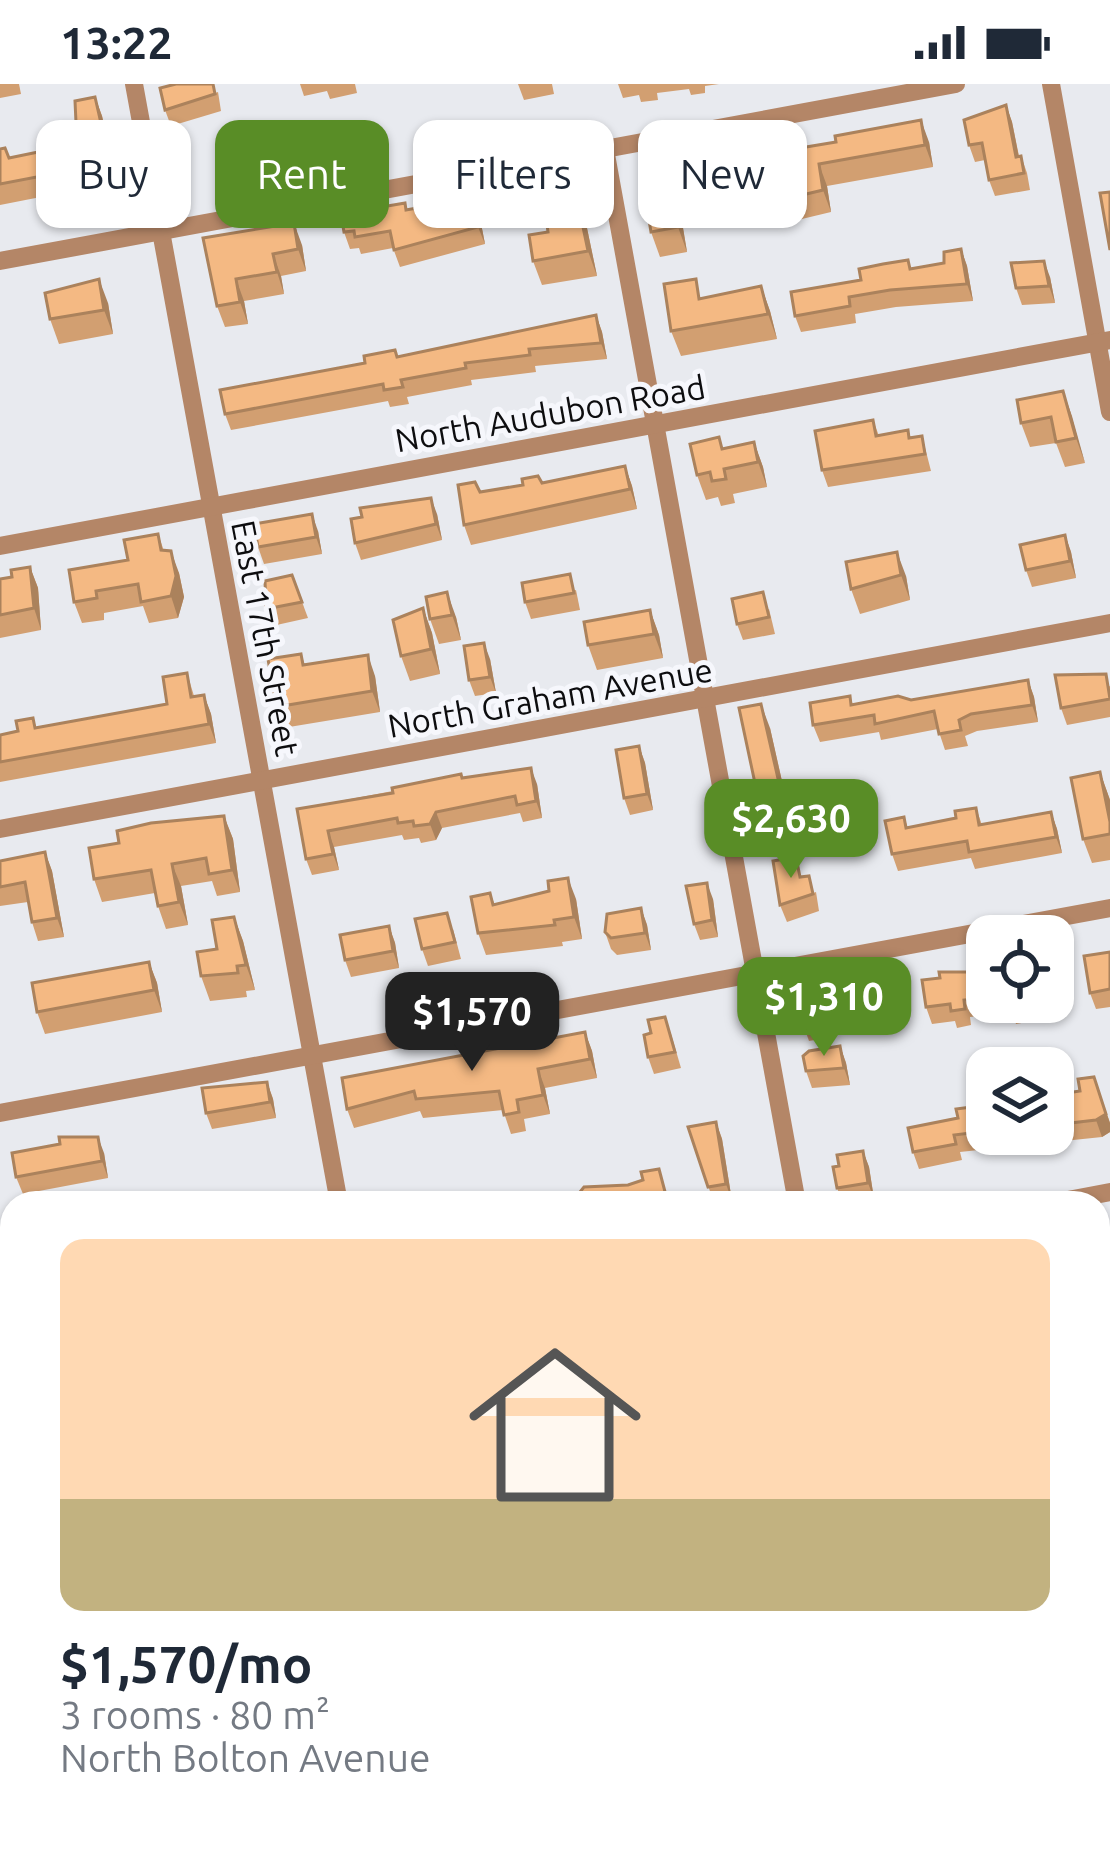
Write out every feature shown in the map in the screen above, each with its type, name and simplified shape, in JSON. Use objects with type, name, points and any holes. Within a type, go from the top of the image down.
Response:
[{"type":"street","name":"East 17th Street","points":[[134,84],[337,1191]]},
{"type":"street","points":[[614,147],[956,84]]},
{"type":"street","points":[[1051,84],[1104,341],[1110,412]]},
{"type":"street","points":[[0,261],[413,184]]},
{"type":"street","points":[[614,198],[795,1191]]},
{"type":"street","name":"North Audubon Road","points":[[0,546],[1104,341]]},
{"type":"street","name":"North Graham Avenue","points":[[0,830],[1110,623]]},
{"type":"street","points":[[0,1113],[1110,908]]},
{"type":"building","points":[[213,84],[215,94],[165,110],[160,88]]},
{"type":"building","points":[[95,97],[100,120],[76,120],[75,101]]},
{"type":"building","points":[[1006,105],[1016,157],[1021,156],[1024,173],[989,180],[982,143],[969,145],[964,120]]},
{"type":"building","points":[[921,120],[925,145],[819,164],[823,190],[807,194],[807,147],[836,142],[835,136]]},
{"type":"building","points":[[5,148],[9,158],[36,152],[36,177],[0,184],[0,149]]},
{"type":"building","points":[[1110,192],[1110,250],[1100,193]]},
{"type":"building","points":[[405,203],[406,210],[413,209],[413,228],[474,228],[394,250],[390,231],[355,237],[354,231],[344,232],[343,228],[389,228],[389,206]]},
{"type":"building","points":[[295,228],[298,249],[273,254],[277,272],[236,279],[240,302],[217,306],[203,238]]},
{"type":"building","points":[[547,228],[583,228],[588,251],[533,261],[529,235],[548,232]]},
{"type":"building","points":[[961,249],[967,284],[849,297],[850,306],[795,316],[791,292],[861,280],[859,269],[883,264],[908,260],[910,269],[944,263],[944,252]]},
{"type":"building","points":[[1044,261],[1049,286],[1016,288],[1011,263]]},
{"type":"building","points":[[99,279],[104,310],[50,319],[45,293]]},
{"type":"building","points":[[696,279],[699,299],[761,286],[768,314],[671,331],[664,284]]},
{"type":"building","points":[[596,315],[601,343],[529,349],[530,355],[465,363],[466,368],[401,380],[403,387],[384,390],[383,384],[225,414],[220,390],[365,363],[364,356],[395,350],[397,357]]},
{"type":"building","points":[[1063,391],[1076,438],[1056,442],[1051,417],[1021,423],[1017,400]]},
{"type":"building","points":[[873,420],[876,436],[908,430],[909,438],[922,436],[925,454],[822,470],[815,431]]},
{"type":"building","points":[[719,437],[722,449],[754,442],[758,462],[724,469],[726,479],[712,481],[710,472],[697,475],[690,444]]},
{"type":"building","points":[[625,466],[630,489],[464,525],[458,485],[475,482],[480,492],[523,485],[522,479],[538,476],[542,483]]},
{"type":"building","points":[[431,498],[436,524],[355,543],[351,519],[362,517],[360,508]]},
{"type":"building","points":[[312,514],[316,537],[258,547],[254,524]]},
{"type":"building","points":[[158,534],[161,550],[171,551],[176,576],[171,596],[141,602],[138,584],[96,591],[97,598],[74,602],[69,570],[128,560],[124,540]]},
{"type":"building","points":[[1065,535],[1070,561],[1026,570],[1020,545]]},
{"type":"building","points":[[897,552],[901,575],[851,589],[846,562]]},
{"type":"building","points":[[30,567],[34,608],[0,615],[0,579],[12,577],[11,570]]},
{"type":"building","points":[[570,574],[574,593],[525,602],[522,583]]},
{"type":"building","points":[[292,575],[302,602],[266,609],[265,581]]},
{"type":"building","points":[[447,592],[452,615],[430,619],[426,597]]},
{"type":"building","points":[[763,592],[769,617],[737,624],[732,599]]},
{"type":"building","points":[[423,608],[431,649],[401,656],[393,620]]},
{"type":"building","points":[[650,610],[654,634],[588,645],[584,622]]},
{"type":"building","points":[[484,643],[490,677],[469,680],[464,646]]},
{"type":"building","points":[[301,654],[303,665],[368,655],[372,691],[276,707],[268,659]]},
{"type":"building","points":[[187,673],[191,697],[204,695],[209,724],[0,762],[0,735],[18,731],[16,721],[33,718],[35,728],[167,704],[163,677]]},
{"type":"building","points":[[1106,674],[1110,699],[1061,708],[1055,675]]},
{"type":"building","points":[[1028,680],[1032,705],[971,714],[959,720],[961,730],[939,734],[934,711],[875,724],[874,715],[813,725],[810,703],[850,696],[851,705],[898,696],[911,700]]},
{"type":"building","points":[[761,704],[779,783],[756,788],[739,708]]},
{"type":"building","points":[[639,746],[647,794],[624,798],[616,750]]},
{"type":"building","points":[[531,768],[536,801],[517,805],[515,796],[436,812],[430,824],[414,826],[413,821],[398,823],[397,818],[328,831],[333,854],[306,859],[297,809],[393,793],[392,788],[461,774],[462,778]]},
{"type":"building","points":[[1100,772],[1110,834],[1083,839],[1071,778]]},
{"type":"building","points":[[976,808],[979,825],[1051,812],[1056,837],[969,852],[967,841],[892,854],[885,821],[904,817],[906,828],[956,818],[955,811]]},
{"type":"building","points":[[224,816],[232,870],[209,874],[206,858],[172,864],[179,902],[158,906],[151,870],[94,879],[89,848],[119,843],[117,831]]},
{"type":"building","points":[[45,852],[57,918],[32,922],[25,882],[0,887],[0,861]]},
{"type":"building","points":[[796,857],[800,877],[809,876],[813,894],[780,905],[773,861]]},
{"type":"building","points":[[568,878],[574,917],[554,920],[555,925],[478,933],[471,897],[490,893],[493,905],[549,891],[548,881]]},
{"type":"building","points":[[707,883],[712,920],[694,924],[686,886]]},
{"type":"building","points":[[641,908],[645,933],[611,938],[605,932],[607,914]]},
{"type":"building","points":[[447,913],[455,942],[422,949],[415,919]]},
{"type":"building","points":[[234,917],[246,965],[237,966],[238,973],[201,976],[197,952],[217,949],[212,920]]},
{"type":"building","points":[[389,926],[393,951],[345,960],[340,935]]},
{"type":"building","points":[[1110,952],[1110,989],[1090,993],[1084,956]]},
{"type":"building","points":[[149,962],[154,990],[37,1012],[32,983]]},
{"type":"building","points":[[939,972],[966,972],[965,1009],[951,1011],[950,1004],[926,1007],[922,980],[940,978]]},
{"type":"building","points":[[820,985],[826,1020],[803,1024],[797,988]]},
{"type":"building","points":[[665,1017],[675,1052],[648,1057],[644,1035],[651,1033],[648,1020]]},
{"type":"building","points":[[585,1032],[590,1059],[538,1069],[543,1095],[517,1100],[519,1112],[504,1115],[499,1091],[416,1099],[414,1091],[347,1109],[342,1078]]},
{"type":"building","points":[[840,1046],[844,1068],[806,1071],[803,1056],[809,1051]]},
{"type":"building","points":[[1094,1077],[1106,1114],[1074,1123],[1078,1079]]},
{"type":"building","points":[[267,1082],[270,1102],[206,1113],[202,1088]]},
{"type":"building","points":[[966,1108],[966,1134],[954,1135],[956,1144],[913,1152],[908,1128],[958,1118],[956,1109]]},
{"type":"building","points":[[716,1122],[726,1184],[708,1187],[688,1127]]},
{"type":"building","points":[[59,1137],[98,1137],[102,1161],[16,1177],[12,1153],[60,1144]]},
{"type":"building","points":[[863,1151],[868,1183],[837,1188],[833,1167],[839,1166],[837,1155]]},
{"type":"building","points":[[659,1169],[665,1191],[581,1191],[628,1185],[643,1180],[641,1172]]}]
